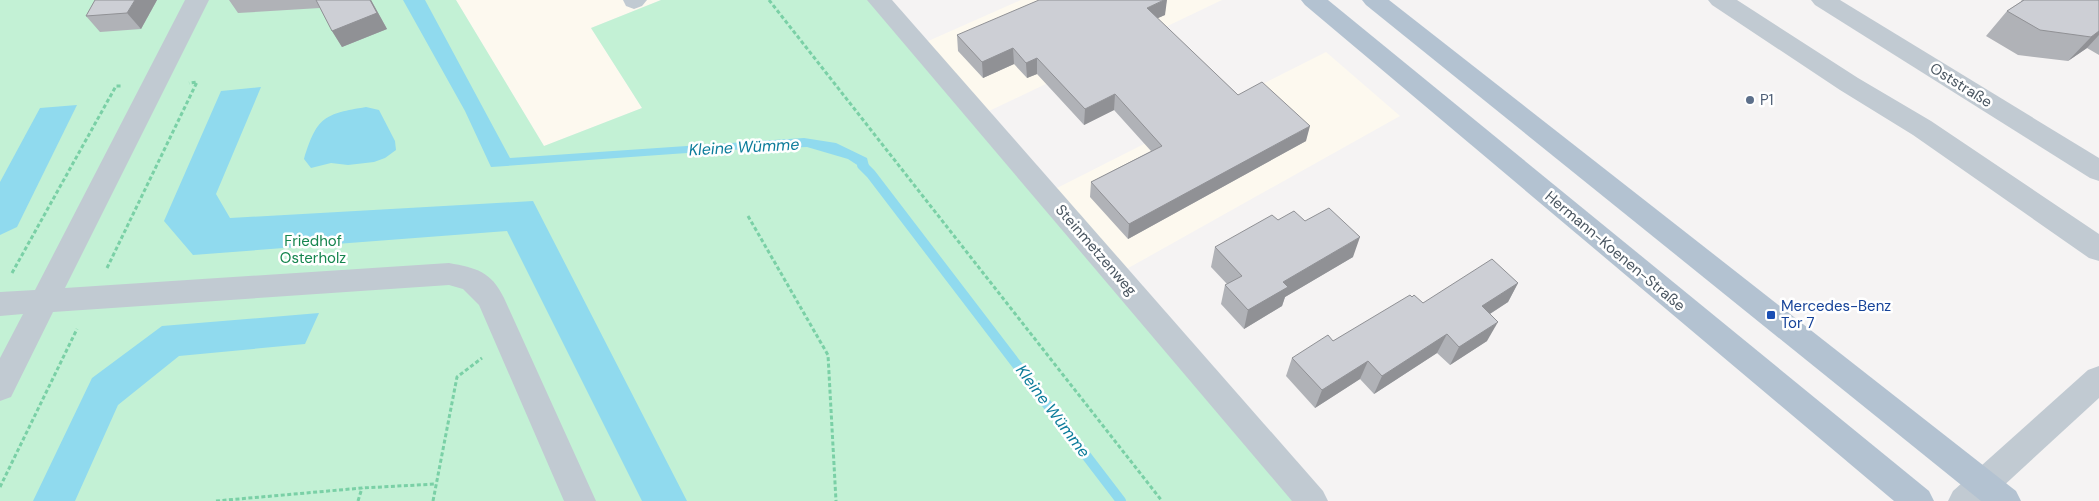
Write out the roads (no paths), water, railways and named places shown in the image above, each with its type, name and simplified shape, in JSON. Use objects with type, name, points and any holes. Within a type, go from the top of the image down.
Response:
[{"type":"main road","name":"Hermann-Koenen-Straße","points":[[1314,0],[1918,501]]},
{"type":"main road","points":[[1374,0],[1984,495]]},
{"type":"street","points":[[0,388],[197,0]]},
{"type":"street","name":"Steinmetzenweg","points":[[879,0],[1312,501]]},
{"type":"street","points":[[1720,0],[1930,134],[2090,242],[2099,250]]},
{"type":"street","name":"Oststraße","points":[[1823,0],[2099,171]]},
{"type":"street","points":[[0,304],[449,274],[472,279],[490,298],[580,501]]},
{"type":"street","points":[[1984,495],[2099,379]]},
{"type":"water","points":[[403,0],[425,0],[510,158],[804,138],[836,143],[867,158],[871,174],[848,159],[807,147],[729,150],[491,167],[465,111]]},
{"type":"water","points":[[261,87],[216,194],[230,218],[533,201],[687,501],[642,501],[507,231],[193,255],[164,221],[221,91]]},
{"type":"water","points":[[77,105],[17,227],[0,235],[0,182],[40,108]]},
{"type":"water","points":[[366,107],[379,110],[395,141],[396,150],[385,158],[374,162],[348,165],[331,163],[311,168],[304,159],[313,134],[319,125],[332,115]]},
{"type":"water","points":[[319,313],[305,344],[179,356],[118,405],[75,501],[33,501],[92,378],[162,326]]},
{"type":"waterway","name":"Kleine Wümme","points":[[862,165],[871,174],[1121,501]]},
{"type":"place","name":"P1","points":[[1750,100]]},
{"type":"place","name":"Mercedes-Benz Tor 7","points":[[1771,315]]},
{"type":"park label","name":"Friedhof Osterholz","points":[[313,250]]}]
